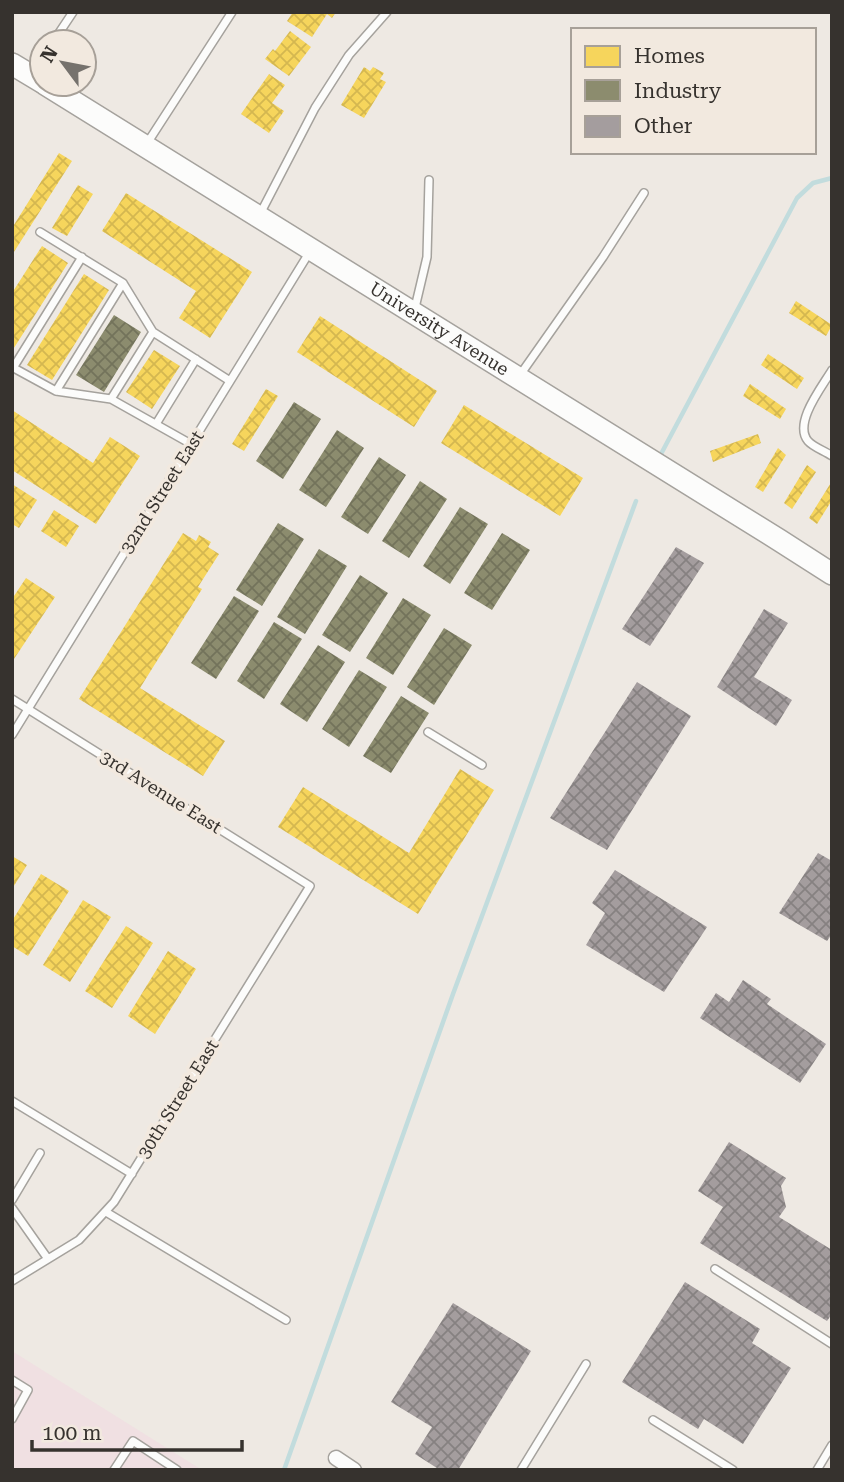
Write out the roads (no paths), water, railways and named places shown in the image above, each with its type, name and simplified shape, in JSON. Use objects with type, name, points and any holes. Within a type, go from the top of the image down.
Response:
[{"type":"street","name":"University Avenue","points":[[74,98],[145,146],[832,574]]},
{"type":"street","points":[[336,1458],[354,1470]]},
{"type":"lane","points":[[62,28],[73,12]]},
{"type":"lane","points":[[145,146],[232,12]]},
{"type":"lane","points":[[258,216],[316,108],[342,66],[387,12]]},
{"type":"lane","points":[[414,312],[427,257],[429,180]]},
{"type":"lane","points":[[518,377],[603,257],[644,193]]},
{"type":"lane","points":[[40,232],[123,283],[153,332],[230,381]]},
{"type":"lane","name":"32nd Street East","points":[[12,735],[312,249]]},
{"type":"lane","points":[[82,257],[13,367],[56,391],[111,399],[191,444]]},
{"type":"lane","points":[[56,391],[123,283]]},
{"type":"lane","points":[[111,399],[153,332]]},
{"type":"lane","points":[[156,424],[196,359]]},
{"type":"lane","points":[[832,370],[804,417],[803,430],[808,441],[832,456]]},
{"type":"lane","name":"3rd Avenue East","points":[[12,699],[310,886]]},
{"type":"lane","points":[[428,732],[482,765]]},
{"type":"lane","name":"30th Street East","points":[[12,1280],[79,1240],[114,1202],[310,886]]},
{"type":"lane","points":[[12,1101],[132,1174]]},
{"type":"lane","points":[[12,1200],[40,1153]]},
{"type":"lane","points":[[12,1208],[48,1259]]},
{"type":"lane","points":[[106,1212],[286,1320]]},
{"type":"lane","points":[[715,1269],[832,1344]]},
{"type":"lane","points":[[521,1470],[586,1364]]},
{"type":"lane","points":[[12,1380],[28,1390],[12,1419]]},
{"type":"lane","points":[[653,1420],[733,1470]]},
{"type":"lane","points":[[114,1470],[133,1441],[177,1470]]},
{"type":"lane","points":[[817,1470],[832,1446]]},
{"type":"waterway","points":[[661,454],[797,198],[813,183],[832,178]]},
{"type":"waterway","points":[[284,1470],[453,994],[636,501]]}]
